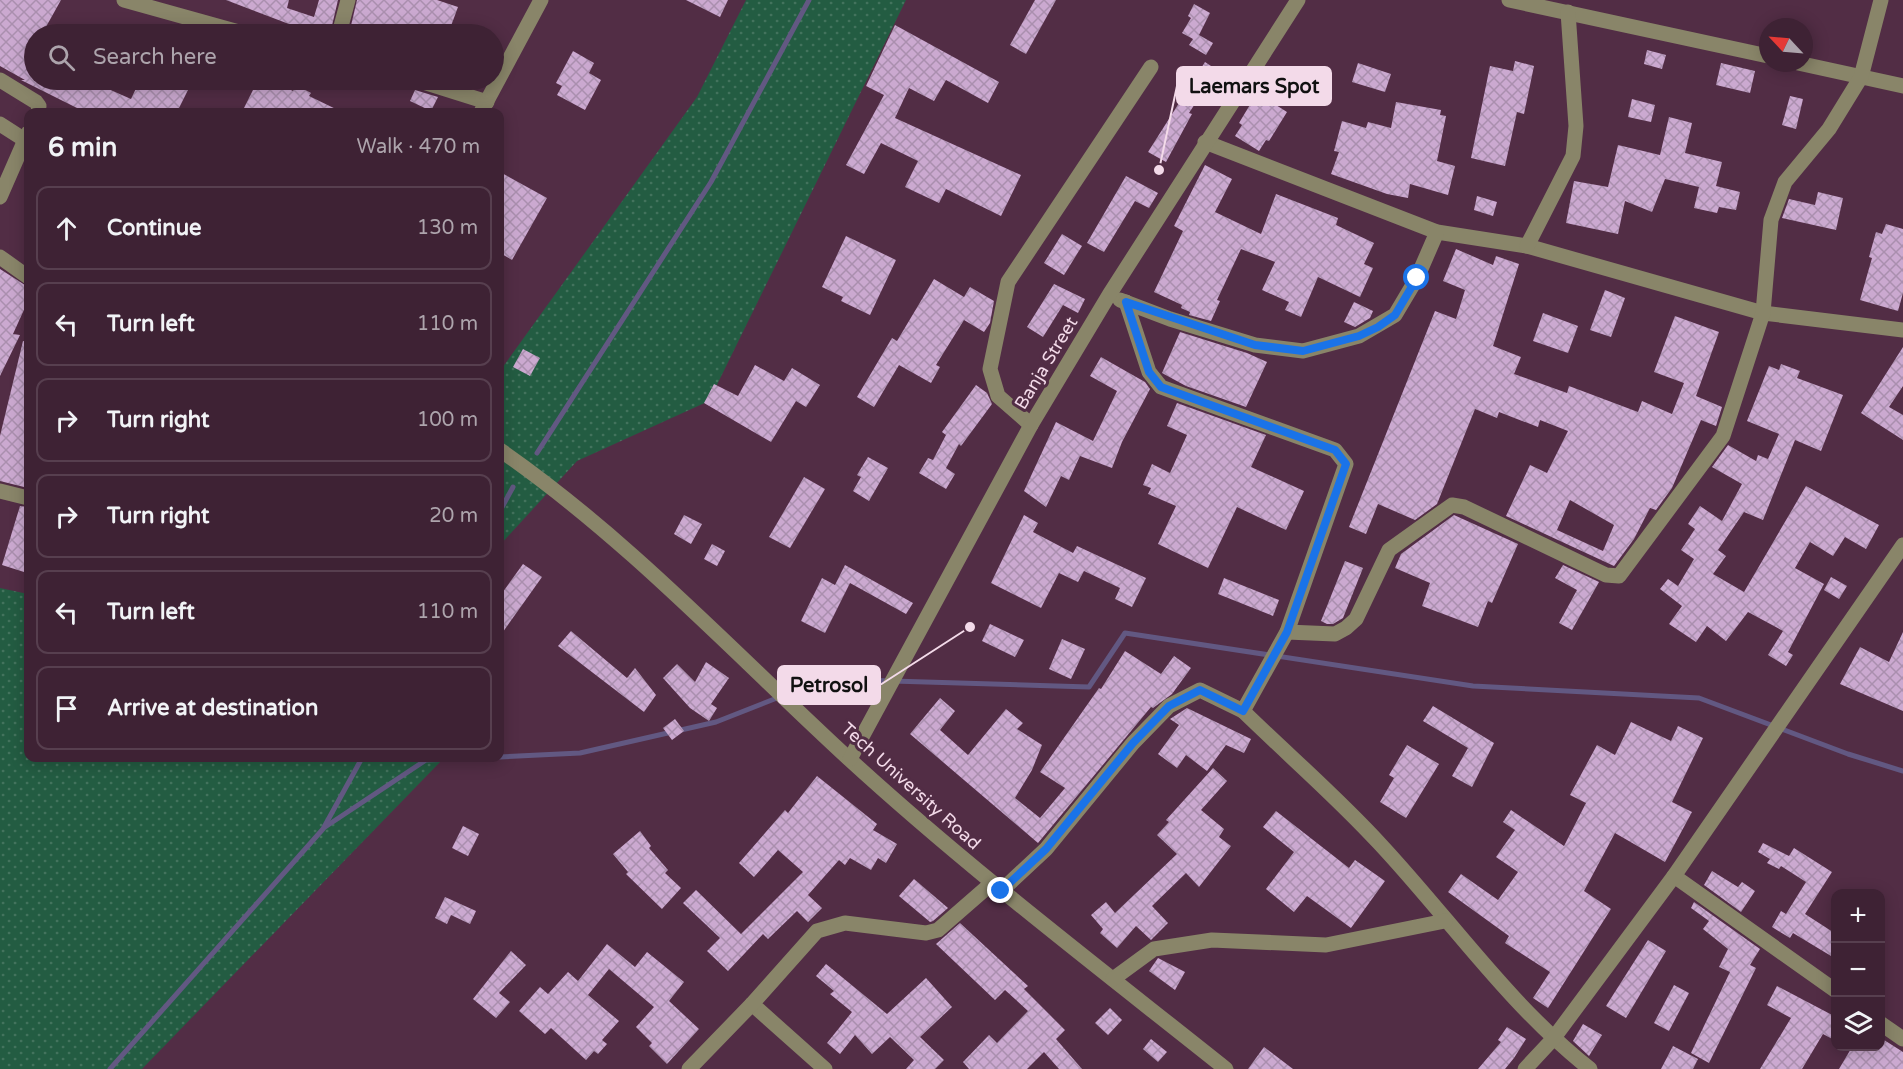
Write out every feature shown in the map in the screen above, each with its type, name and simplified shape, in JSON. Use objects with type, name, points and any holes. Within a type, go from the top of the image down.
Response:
[{"type":"street","points":[[124,0],[210,24]]},
{"type":"street","points":[[342,24],[348,0]]},
{"type":"street","points":[[504,69],[541,0]]},
{"type":"street","name":"Banja Street","points":[[850,759],[1031,425],[1205,142],[1298,0]]},
{"type":"street","points":[[1509,0],[1759,54]]},
{"type":"street","points":[[1287,632],[1335,634],[1346,628],[1356,619],[1389,550],[1452,505],[1464,507],[1606,575],[1619,576],[1723,436],[1764,313],[1771,220],[1785,182],[1829,129],[1861,77],[1881,0]]},
{"type":"street","points":[[1527,246],[1573,156],[1576,126],[1568,12]]},
{"type":"street","points":[[1813,66],[1903,86]]},
{"type":"street","points":[[1031,425],[998,396],[990,369],[1008,282],[1150,67]]},
{"type":"street","points":[[0,80],[36,102],[39,108]]},
{"type":"street","points":[[442,90],[484,107],[493,90]]},
{"type":"street","points":[[0,124],[24,136]]},
{"type":"street","points":[[1205,142],[1437,232],[1527,246],[1764,313],[1903,330]]},
{"type":"street","points":[[0,197],[24,145]]},
{"type":"street","points":[[1109,295],[1255,345],[1303,351],[1359,336],[1395,315],[1417,278],[1437,232]]},
{"type":"street","points":[[0,257],[24,274]]},
{"type":"street","points":[[1126,302],[1149,372],[1161,387],[1335,450],[1346,464],[1287,632],[1243,711]]},
{"type":"street","name":"Tech University Road","points":[[504,453],[537,476],[644,565],[850,759],[997,887],[1226,1069]]},
{"type":"street","points":[[0,491],[24,497]]},
{"type":"street","points":[[1525,1069],[1552,1039],[1674,876],[1903,545]]},
{"type":"street","points":[[689,1069],[752,1004],[817,931],[845,923],[926,933],[938,930],[997,887],[1046,849],[1133,743],[1169,706],[1200,690],[1243,711],[1380,844],[1445,921],[1552,1039],[1590,1069]]},
{"type":"street","points":[[1674,876],[1831,987]]},
{"type":"street","points":[[1113,979],[1154,949],[1212,940],[1326,945],[1445,921]]},
{"type":"street","points":[[752,1004],[825,1069]]},
{"type":"street","points":[[1885,1026],[1903,1039]]},
{"type":"green space","points":[[746,0],[906,0],[709,401],[577,461],[504,541],[504,365],[697,97]]},
{"type":"green space","points":[[0,588],[24,593],[24,762],[440,762],[142,1069],[0,1069]]},
{"type":"building","points":[[0,0],[61,0],[48,24],[24,24],[24,79],[0,66]]},
{"type":"building","points":[[226,0],[289,0],[287,8],[314,17],[319,0],[338,0],[332,24],[289,24]]},
{"type":"building","points":[[357,0],[437,0],[458,7],[452,24],[351,24]]},
{"type":"building","points":[[686,0],[728,0],[720,17]]},
{"type":"building","points":[[1035,0],[1056,0],[1026,54],[1010,45]]},
{"type":"building","points":[[1194,4],[1210,13],[1199,35],[1213,43],[1206,55],[1189,45],[1193,39],[1182,33],[1191,18],[1188,16]]},
{"type":"building","points":[[895,25],[999,82],[988,103],[946,80],[934,101],[909,88],[895,118],[1021,175],[1001,216],[946,189],[939,203],[905,187],[918,161],[881,143],[864,174],[846,165],[884,95],[866,86]]},
{"type":"building","points":[[1647,50],[1666,55],[1662,69],[1644,64]]},
{"type":"building","points":[[573,51],[594,63],[589,73],[601,80],[585,110],[557,95],[562,86],[556,83]]},
{"type":"building","points":[[1515,61],[1534,66],[1524,114],[1517,112],[1505,166],[1471,158],[1490,66],[1513,71]]},
{"type":"building","points":[[1205,62],[1217,70],[1189,113],[1192,114],[1166,162],[1148,152]]},
{"type":"building","points":[[1358,63],[1391,74],[1385,92],[1352,82]]},
{"type":"building","points":[[1721,63],[1755,71],[1750,93],[1716,85]]},
{"type":"building","points":[[41,90],[111,90],[131,99],[135,90],[188,90],[179,108],[77,108]]},
{"type":"building","points":[[253,90],[305,90],[311,93],[309,96],[334,108],[244,108]]},
{"type":"building","points":[[415,90],[438,97],[432,108],[425,108],[410,101]]},
{"type":"building","points":[[1257,93],[1287,112],[1269,141],[1266,140],[1259,151],[1235,136],[1242,125],[1239,123]]},
{"type":"building","points":[[1790,96],[1803,99],[1796,129],[1782,125]]},
{"type":"building","points":[[1632,99],[1655,105],[1651,122],[1628,117]]},
{"type":"building","points":[[1396,102],[1441,110],[1440,115],[1446,116],[1437,161],[1455,166],[1448,195],[1410,184],[1408,198],[1387,194],[1331,174],[1339,152],[1334,151],[1342,121],[1366,128],[1368,122],[1391,128]]},
{"type":"building","points":[[1669,117],[1692,123],[1685,153],[1722,162],[1716,186],[1740,192],[1736,210],[1719,207],[1717,213],[1694,208],[1699,187],[1665,179],[1652,212],[1625,201],[1618,234],[1566,223],[1574,181],[1608,187],[1618,145],[1660,155]]},
{"type":"building","points":[[1205,165],[1232,179],[1215,212],[1261,234],[1276,194],[1338,218],[1336,225],[1374,243],[1364,264],[1373,268],[1360,297],[1318,277],[1301,317],[1285,310],[1289,302],[1262,290],[1275,262],[1241,249],[1217,300],[1220,301],[1211,321],[1189,315],[1190,312],[1181,308],[1182,305],[1154,292],[1183,231],[1174,226]]},
{"type":"building","points":[[504,174],[547,198],[512,260],[504,255]]},
{"type":"building","points":[[1126,176],[1158,193],[1149,208],[1135,201],[1104,252],[1087,243]]},
{"type":"building","points":[[1818,192],[1843,198],[1836,230],[1782,218],[1789,199],[1815,205]]},
{"type":"building","points":[[1477,196],[1497,202],[1493,216],[1474,210]]},
{"type":"building","points":[[1886,224],[1903,229],[1903,293],[1898,311],[1860,300],[1872,258],[1869,257],[1876,232],[1882,234]]},
{"type":"building","points":[[1062,234],[1082,246],[1064,275],[1044,263]]},
{"type":"building","points":[[846,236],[896,260],[870,315],[841,301],[843,297],[822,287]]},
{"type":"building","points":[[1456,249],[1493,265],[1496,256],[1519,264],[1493,346],[1521,357],[1514,374],[1567,393],[1569,386],[1638,412],[1642,401],[1672,414],[1684,383],[1654,372],[1675,316],[1719,332],[1696,396],[1722,407],[1716,426],[1701,420],[1672,488],[1656,510],[1650,508],[1634,539],[1614,566],[1506,516],[1530,465],[1547,473],[1568,431],[1540,420],[1538,427],[1499,412],[1497,418],[1475,409],[1437,504],[1415,520],[1378,504],[1366,534],[1349,527],[1435,311],[1456,319],[1465,290],[1443,281]],"holes":[[[1570,500],[1614,525],[1603,551],[1557,530]]]},
{"type":"building","points":[[0,269],[24,284],[24,310],[13,334],[20,335],[0,376]]},
{"type":"building","points":[[934,279],[964,297],[970,287],[994,301],[990,323],[984,332],[964,320],[936,365],[940,367],[931,383],[899,365],[874,407],[857,397],[892,338],[897,341]]},
{"type":"building","points":[[1054,284],[1085,299],[1078,313],[1063,305],[1043,337],[1027,327]]},
{"type":"building","points":[[1605,290],[1625,298],[1611,337],[1590,330]]},
{"type":"building","points":[[1354,302],[1373,311],[1370,318],[1355,327],[1344,322]]},
{"type":"building","points":[[1543,313],[1578,326],[1568,353],[1533,341]]},
{"type":"building","points":[[1180,332],[1247,353],[1267,362],[1246,407],[1186,386],[1162,373]]},
{"type":"building","points":[[24,341],[24,487],[0,481],[0,436]]},
{"type":"building","points":[[1903,347],[1903,386],[1889,407],[1903,415],[1903,440],[1861,413]]},
{"type":"building","points":[[523,349],[540,358],[530,376],[513,367]]},
{"type":"building","points":[[1101,357],[1145,382],[1150,389],[1122,442],[1112,468],[1080,456],[1069,480],[1061,476],[1046,507],[1024,491],[1056,422],[1093,441],[1117,391],[1090,376]]},
{"type":"building","points":[[1781,364],[1800,371],[1797,378],[1843,395],[1821,451],[1795,440],[1763,520],[1744,512],[1718,550],[1726,556],[1713,574],[1744,592],[1806,486],[1879,525],[1866,549],[1845,537],[1833,556],[1810,542],[1795,568],[1824,584],[1788,652],[1793,655],[1786,666],[1768,655],[1783,631],[1748,612],[1726,641],[1707,626],[1696,642],[1669,624],[1682,606],[1660,589],[1668,579],[1678,586],[1694,559],[1681,550],[1695,529],[1688,524],[1700,506],[1722,521],[1742,484],[1712,467],[1728,445],[1756,461],[1758,455],[1768,459],[1779,434],[1747,421],[1769,366],[1779,370]]},
{"type":"building","points":[[755,365],[784,381],[792,368],[820,385],[806,407],[796,401],[771,442],[704,403],[714,384],[738,396]]},
{"type":"building","points":[[976,385],[987,393],[992,404],[961,446],[959,444],[946,468],[955,474],[946,489],[919,473],[928,458],[933,460],[946,435],[942,432]]},
{"type":"building","points":[[1177,403],[1266,435],[1251,467],[1304,491],[1286,530],[1237,507],[1208,568],[1158,544],[1176,506],[1148,494],[1151,488],[1143,485],[1152,464],[1170,473],[1187,435],[1167,426]]},
{"type":"building","points":[[868,457],[888,468],[869,501],[853,491],[861,477],[857,475]]},
{"type":"building","points":[[804,477],[825,489],[790,548],[769,537]]},
{"type":"building","points":[[20,506],[24,506],[24,572],[2,565]]},
{"type":"building","points":[[684,515],[702,524],[691,544],[674,534]]},
{"type":"building","points":[[1024,515],[1038,523],[1033,532],[1073,553],[1077,546],[1146,578],[1132,607],[1115,599],[1120,588],[1084,571],[1078,582],[1059,573],[1041,608],[991,583]]},
{"type":"building","points":[[1454,515],[1518,544],[1492,603],[1488,601],[1478,627],[1422,606],[1430,583],[1395,568],[1401,554]]},
{"type":"building","points":[[712,544],[725,551],[717,566],[704,559]]},
{"type":"building","points":[[1345,561],[1363,568],[1343,618],[1333,624],[1327,624],[1321,621]]},
{"type":"building","points":[[523,564],[542,577],[504,630],[504,590]]},
{"type":"building","points":[[845,565],[913,603],[906,614],[850,583],[825,633],[801,621],[822,578],[835,585]]},
{"type":"building","points":[[1563,565],[1599,582],[1572,630],[1559,623],[1577,590],[1555,578]]},
{"type":"building","points":[[1831,577],[1847,586],[1839,599],[1824,590]]},
{"type":"building","points":[[1224,578],[1279,600],[1273,616],[1218,594]]},
{"type":"building","points":[[990,624],[1024,640],[1015,657],[982,641]]},
{"type":"building","points":[[571,631],[627,678],[635,668],[656,695],[644,712],[558,646]]},
{"type":"building","points":[[1903,632],[1903,711],[1840,684],[1860,647],[1889,662]]},
{"type":"building","points":[[1062,639],[1085,649],[1071,679],[1049,669]]},
{"type":"building","points":[[1125,651],[1161,674],[1174,656],[1191,668],[1172,694],[1153,708],[1151,707],[1038,843],[910,734],[940,698],[955,711],[940,730],[968,755],[1006,709],[1023,723],[1017,729],[1042,745],[1032,770],[1015,798],[1040,818],[1065,788],[1040,772],[1099,688],[1101,689]]},
{"type":"building","points":[[706,662],[729,678],[711,704],[717,708],[709,721],[690,708],[663,678],[677,664],[695,682]]},
{"type":"building","points":[[1433,706],[1494,743],[1472,787],[1452,776],[1468,748],[1423,721]]},
{"type":"building","points":[[1187,708],[1251,739],[1244,753],[1226,745],[1207,771],[1186,755],[1177,768],[1158,754],[1179,725],[1170,719]]},
{"type":"building","points":[[675,719],[684,731],[672,740],[663,728]]},
{"type":"building","points":[[1631,722],[1671,741],[1678,726],[1703,738],[1672,802],[1692,812],[1665,862],[1615,833],[1584,891],[1611,909],[1548,1008],[1533,998],[1550,972],[1505,943],[1509,936],[1448,892],[1461,874],[1498,900],[1518,872],[1496,857],[1515,830],[1503,822],[1511,810],[1564,846],[1586,803],[1570,795],[1597,745],[1615,755]]},
{"type":"building","points":[[1407,745],[1439,764],[1406,818],[1380,802],[1394,778],[1389,775]]},
{"type":"building","points":[[1213,768],[1227,781],[1201,810],[1224,829],[1219,837],[1231,846],[1199,887],[1186,873],[1152,906],[1168,923],[1151,940],[1136,926],[1117,948],[1100,933],[1103,929],[1091,915],[1106,902],[1115,913],[1177,854],[1157,835],[1169,822],[1166,820]]},
{"type":"building","points":[[817,776],[877,824],[873,830],[897,844],[886,863],[878,858],[871,870],[850,858],[845,865],[839,860],[808,895],[822,908],[808,922],[797,911],[768,939],[763,934],[728,971],[707,951],[720,938],[683,903],[696,890],[741,934],[803,872],[778,850],[754,877],[739,863],[785,810],[788,813]]},
{"type":"building","points":[[1276,811],[1349,868],[1355,860],[1385,881],[1351,928],[1307,896],[1294,912],[1266,889],[1294,852],[1263,827]]},
{"type":"building","points":[[463,826],[479,834],[468,856],[452,848]]},
{"type":"building","points":[[640,831],[651,846],[649,848],[668,870],[665,873],[681,888],[662,909],[626,874],[628,872],[613,854]]},
{"type":"building","points":[[1763,843],[1789,856],[1794,848],[1832,872],[1805,914],[1831,931],[1831,956],[1793,933],[1790,938],[1772,927],[1781,911],[1786,914],[1806,882],[1781,866],[1779,869],[1767,863],[1770,859],[1758,852]]},
{"type":"building","points":[[1712,871],[1738,887],[1742,882],[1755,891],[1741,912],[1704,885]]},
{"type":"building","points":[[914,879],[948,908],[933,921],[930,922],[899,896]]},
{"type":"building","points":[[445,897],[476,911],[470,924],[451,915],[447,924],[435,918]]},
{"type":"building","points":[[1694,902],[1760,949],[1750,965],[1756,968],[1709,1063],[1691,1053],[1730,972],[1719,967],[1728,949],[1703,929],[1709,921],[1691,908]]},
{"type":"building","points":[[960,923],[1028,986],[1024,989],[1065,1030],[1056,1039],[1082,1069],[1059,1069],[1044,1052],[1027,1069],[969,1069],[963,1062],[989,1035],[997,1043],[1028,1011],[1005,990],[995,1000],[936,944]]},
{"type":"building","points":[[1648,940],[1666,951],[1626,1018],[1606,1006]]},
{"type":"building","points":[[607,944],[635,967],[647,952],[684,982],[669,1001],[699,1029],[667,1064],[649,1046],[652,1043],[636,1027],[654,1007],[609,969],[588,995],[619,1021],[602,1040],[607,1044],[598,1054],[594,1051],[586,1060],[551,1028],[545,1034],[519,1011],[540,987],[548,994],[568,972],[578,981]]},
{"type":"building","points":[[511,951],[526,965],[499,993],[510,1002],[496,1018],[473,999]]},
{"type":"building","points":[[1158,958],[1185,972],[1175,990],[1149,971]]},
{"type":"building","points":[[826,964],[887,1014],[926,978],[952,1007],[920,1037],[944,1060],[935,1069],[906,1069],[914,1060],[890,1037],[872,1054],[855,1035],[840,1054],[827,1043],[852,1012],[830,994],[834,991],[816,976]]},
{"type":"building","points":[[1674,985],[1689,993],[1669,1031],[1654,1023]]},
{"type":"building","points":[[1777,986],[1831,1014],[1831,1038],[1823,1034],[1802,1069],[1760,1069],[1791,1018],[1767,1005]]},
{"type":"building","points":[[1110,1008],[1122,1020],[1108,1035],[1095,1023]]},
{"type":"building","points":[[1583,1024],[1602,1035],[1589,1056],[1573,1041]]},
{"type":"building","points":[[1507,1027],[1526,1039],[1514,1058],[1505,1069],[1478,1069],[1501,1042],[1498,1040]]},
{"type":"building","points":[[1151,1039],[1167,1052],[1158,1062],[1143,1049]]},
{"type":"building","points":[[1885,1041],[1903,1052],[1903,1069],[1839,1069],[1850,1051],[1885,1051]]},
{"type":"building","points":[[1673,1046],[1698,1059],[1693,1069],[1661,1069]]},
{"type":"building","points":[[1264,1047],[1293,1069],[1248,1069]]},
{"type":"waterway","points":[[537,453],[711,182],[809,0]]},
{"type":"waterway","points":[[504,504],[513,487]]},
{"type":"waterway","points":[[504,757],[580,753],[716,722],[825,679],[1089,687],[1125,633],[1473,686],[1699,698],[1848,754],[1903,771]]},
{"type":"waterway","points":[[110,1069],[323,829],[360,762]]},
{"type":"waterway","points":[[325,827],[423,762]]},
{"type":"place","name":"Laemars Spot","points":[[1159,170]]},
{"type":"place","name":"Petrosol","points":[[970,627]]},
{"type":"route","points":[[1001,891],[1046,849],[1133,743],[1169,706],[1200,690],[1243,711],[1287,632],[1346,464],[1335,450],[1161,387],[1149,372],[1126,302],[1170,319],[1255,345],[1303,351],[1359,336],[1378,327],[1395,315],[1417,278]]}]
